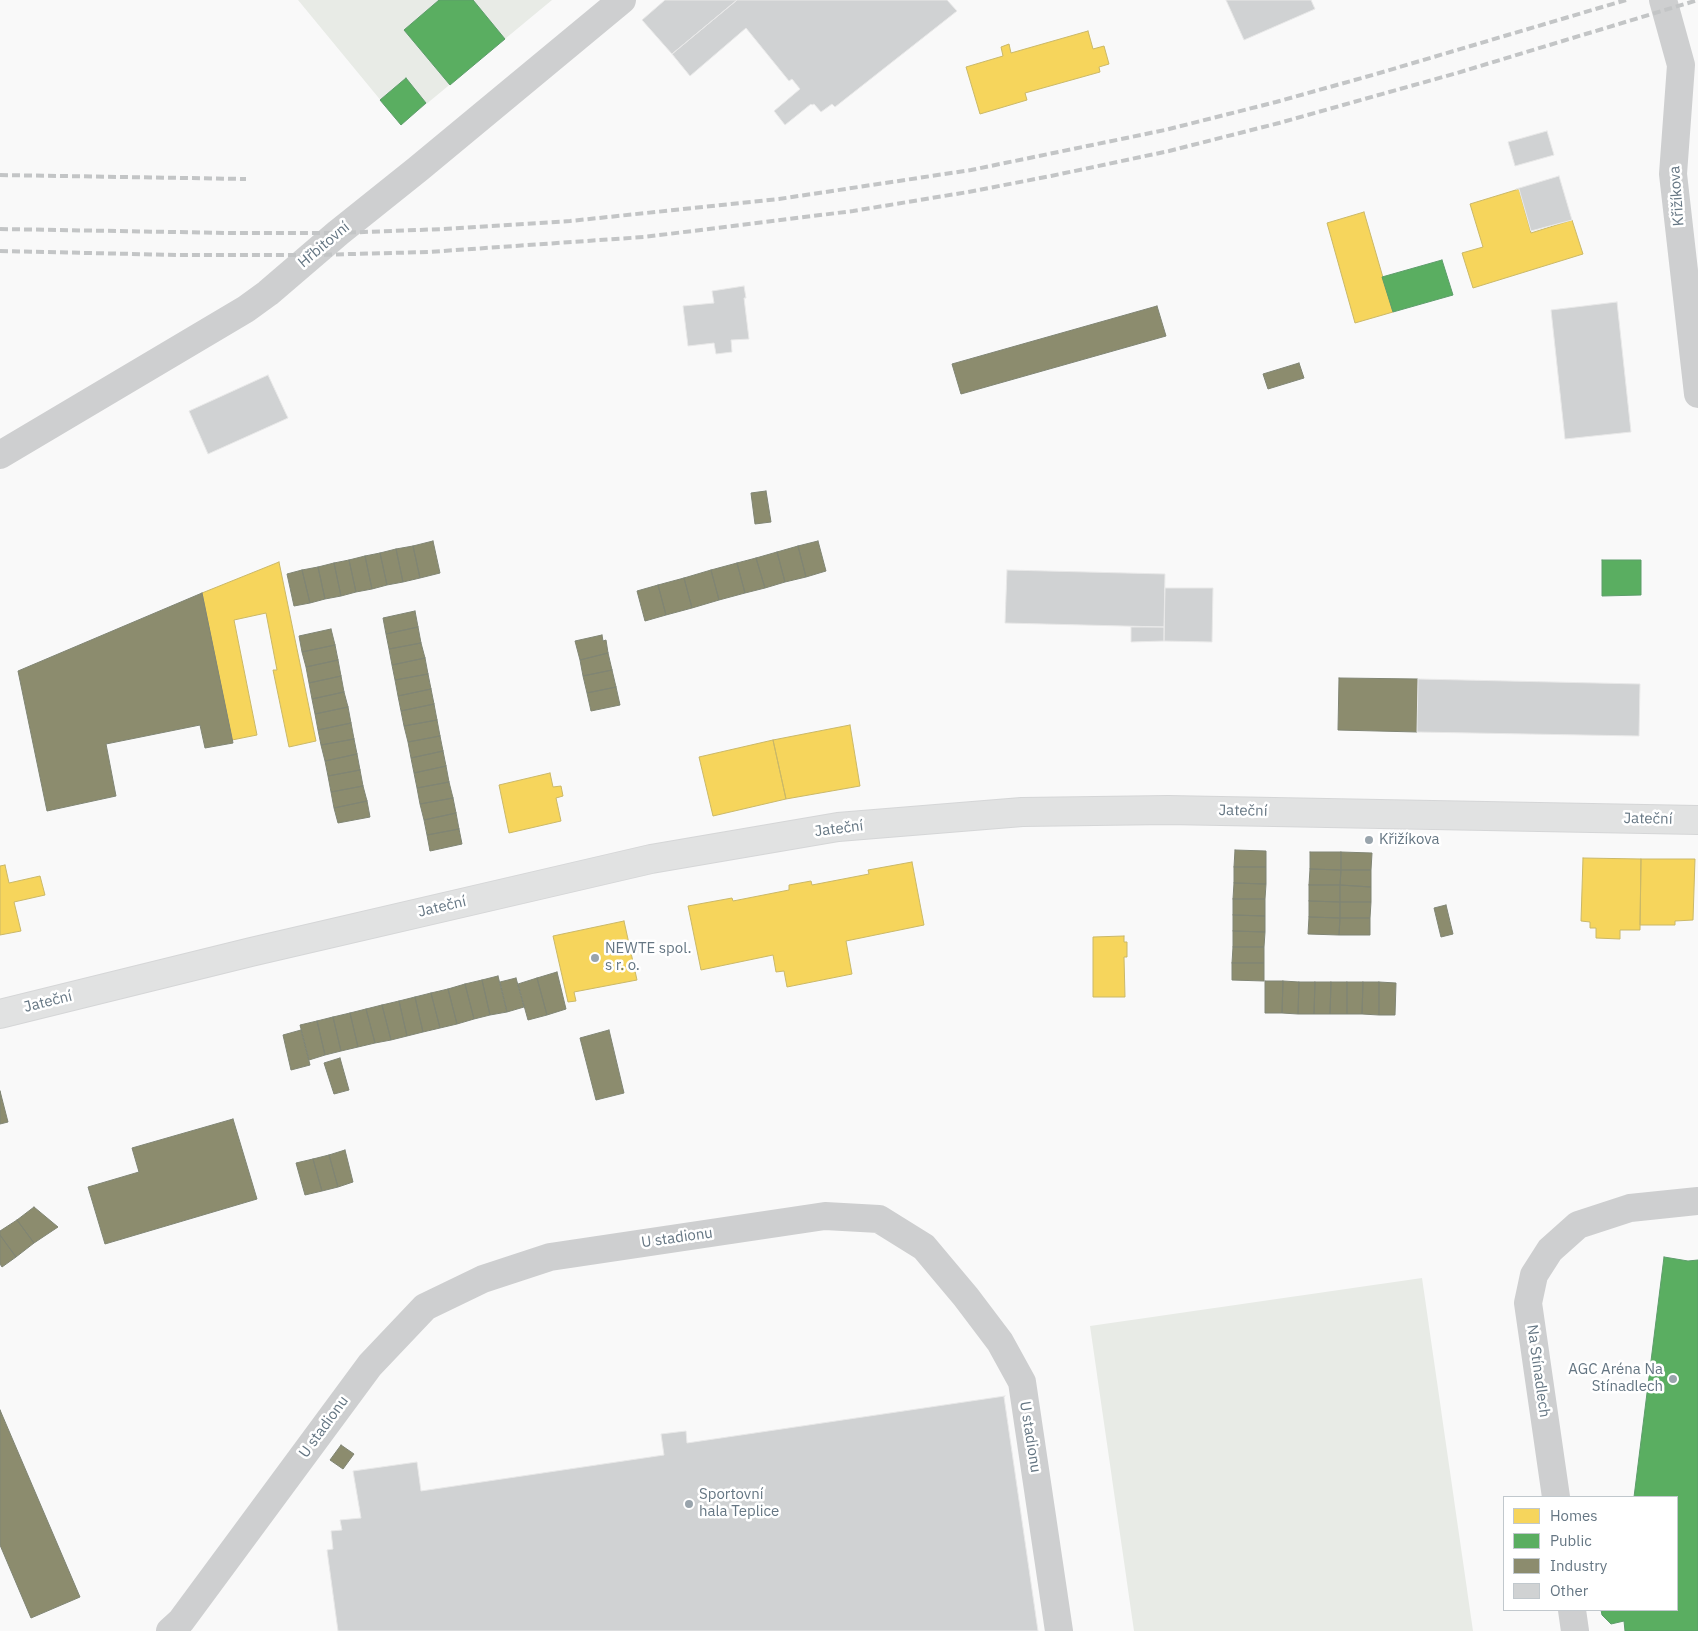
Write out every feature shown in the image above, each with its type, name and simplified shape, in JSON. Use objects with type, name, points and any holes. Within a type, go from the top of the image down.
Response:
[{"type":"main road","name":"Jateční","points":[[0,1014],[251,952],[651,859],[838,827],[1022,812],[1138,810],[1698,820]]},
{"type":"street","name":"Hřbitovní","points":[[0,455],[229,319],[268,293],[314,255],[338,232],[418,169],[622,0]]},
{"type":"street","name":"Křižíkova","points":[[1663,0],[1680,65],[1673,174],[1698,394]]},
{"type":"street","name":"Na Stínadlech","points":[[1556,1496],[1528,1303],[1534,1275],[1550,1250],[1578,1226],[1630,1208],[1698,1201]]},
{"type":"street","name":"U stadionu","points":[[170,1631],[187,1613],[370,1365],[425,1307],[483,1280],[550,1257],[825,1216],[879,1219],[924,1247],[966,1297],[1000,1342],[1022,1382],[1059,1631]]},
{"type":"street","points":[[1572,1611],[1575,1631]]},
{"type":"shaded area","points":[[298,0],[552,0],[401,125]]},
{"type":"shaded area","points":[[1422,1278],[1473,1631],[1134,1631],[1090,1326]]},
{"type":"building: Homes","points":[[1088,31],[1093,49],[1104,46],[1109,64],[1099,67],[1100,72],[1025,93],[1027,100],[980,114],[966,67],[1003,56],[1001,47],[1009,44],[1011,53]]},
{"type":"building: Homes","points":[[1519,189],[1531,233],[1572,220],[1583,254],[1473,288],[1462,253],[1483,247],[1470,204]]},
{"type":"building: Homes","points":[[1364,212],[1393,312],[1355,323],[1327,223]]},
{"type":"building: Homes","points":[[279,562],[316,741],[289,747],[273,670],[277,670],[266,613],[234,620],[257,735],[232,740],[202,593]]},
{"type":"building: Homes","points":[[850,725],[860,786],[786,799],[773,740]]},
{"type":"building: Homes","points":[[773,740],[786,799],[713,816],[699,757]]},
{"type":"building: Homes","points":[[550,773],[553,787],[561,786],[563,796],[556,798],[561,821],[509,833],[499,785]]},
{"type":"building: Homes","points":[[1583,858],[1641,859],[1640,930],[1620,930],[1620,939],[1596,938],[1596,928],[1590,928],[1590,922],[1581,921]]},
{"type":"building: Homes","points":[[1641,859],[1695,859],[1693,920],[1675,921],[1675,925],[1640,925]]},
{"type":"building: Homes","points":[[912,862],[924,925],[846,941],[852,974],[787,987],[784,971],[776,972],[773,955],[701,970],[688,906],[732,898],[733,901],[789,890],[789,885],[811,881],[812,885],[869,874],[868,870]]},
{"type":"building: Homes","points":[[5,865],[9,883],[40,876],[45,895],[14,902],[21,931],[0,935],[0,866]]},
{"type":"building: Homes","name":"NEWTE spol. s r. o.","points":[[624,921],[637,980],[574,992],[576,1001],[568,1002],[553,936]]},
{"type":"building: Homes","points":[[1124,936],[1124,942],[1127,942],[1127,957],[1124,957],[1125,997],[1093,997],[1093,937]]},
{"type":"building: Public","points":[[439,0],[473,0],[505,39],[450,85],[404,30]]},
{"type":"building: Public","points":[[406,78],[426,103],[401,125],[380,100]]},
{"type":"building: Public","points":[[1442,260],[1453,295],[1393,312],[1382,277]]},
{"type":"building: Public","points":[[1602,560],[1641,560],[1641,595],[1602,596]]},
{"type":"building: Public","name":"AGC Aréna Na Stínadlech","points":[[1664,1257],[1688,1261],[1698,1260],[1698,1631],[1625,1631],[1624,1621],[1611,1624],[1602,1615],[1601,1611],[1678,1611],[1678,1496],[1634,1496]]},
{"type":"building: Industry","points":[[1157,306],[1166,336],[961,394],[952,364]]},
{"type":"building: Industry","points":[[1299,363],[1304,378],[1268,389],[1263,374]]},
{"type":"building: Industry","points":[[766,491],[771,522],[755,524],[751,493]]},
{"type":"building: Industry","points":[[433,541],[440,573],[420,578],[413,546]]},
{"type":"building: Industry","points":[[818,541],[826,571],[806,577],[798,546]]},
{"type":"building: Industry","points":[[413,546],[420,578],[403,582],[396,549]]},
{"type":"building: Industry","points":[[798,546],[806,577],[785,582],[777,552]]},
{"type":"building: Industry","points":[[396,549],[403,582],[387,585],[380,553]]},
{"type":"building: Industry","points":[[777,552],[785,582],[765,588],[756,558]]},
{"type":"building: Industry","points":[[380,553],[387,585],[372,589],[365,556]]},
{"type":"building: Industry","points":[[365,556],[372,589],[356,592],[349,560]]},
{"type":"building: Industry","points":[[756,558],[765,588],[745,593],[737,563]]},
{"type":"building: Industry","points":[[349,560],[356,592],[341,596],[334,563]]},
{"type":"building: Industry","points":[[334,563],[341,596],[325,599],[318,567]]},
{"type":"building: Industry","points":[[737,563],[745,593],[719,600],[711,570]]},
{"type":"building: Industry","points":[[318,567],[325,599],[310,603],[302,570]]},
{"type":"building: Industry","points":[[302,570],[310,603],[294,606],[287,574]]},
{"type":"building: Industry","points":[[711,570],[719,600],[692,608],[684,578]]},
{"type":"building: Industry","points":[[684,578],[692,608],[666,615],[658,585]]},
{"type":"building: Industry","points":[[658,585],[666,615],[645,621],[637,591]]},
{"type":"building: Industry","points":[[202,593],[233,743],[205,748],[200,725],[106,744],[116,796],[47,811],[18,671]]},
{"type":"building: Industry","points":[[415,611],[418,627],[386,634],[383,618]]},
{"type":"building: Industry","points":[[418,627],[421,643],[389,649],[386,634]]},
{"type":"building: Industry","points":[[331,629],[335,645],[302,652],[299,636]]},
{"type":"building: Industry","points":[[602,635],[603,641],[606,640],[608,653],[580,660],[575,641]]},
{"type":"building: Industry","points":[[421,643],[425,658],[392,665],[389,649]]},
{"type":"building: Industry","points":[[335,645],[338,660],[306,667],[302,652]]},
{"type":"building: Industry","points":[[608,653],[612,670],[583,676],[580,660]]},
{"type":"building: Industry","points":[[425,658],[428,674],[395,680],[392,665]]},
{"type":"building: Industry","points":[[338,660],[341,676],[309,683],[306,667]]},
{"type":"building: Industry","points":[[612,670],[616,687],[587,693],[583,676]]},
{"type":"building: Industry","points":[[428,674],[431,689],[398,696],[395,680]]},
{"type":"building: Industry","points":[[341,676],[344,692],[312,699],[309,683]]},
{"type":"building: Industry","points":[[1339,678],[1418,679],[1417,732],[1338,730]]},
{"type":"building: Industry","points":[[616,687],[620,705],[591,711],[587,693]]},
{"type":"building: Industry","points":[[431,689],[434,704],[401,711],[398,696]]},
{"type":"building: Industry","points":[[344,692],[348,707],[315,714],[312,699]]},
{"type":"building: Industry","points":[[434,704],[437,720],[404,726],[401,711]]},
{"type":"building: Industry","points":[[348,707],[351,723],[318,730],[315,714]]},
{"type":"building: Industry","points":[[437,720],[440,736],[408,742],[404,726]]},
{"type":"building: Industry","points":[[351,723],[354,739],[321,745],[318,730]]},
{"type":"building: Industry","points":[[440,736],[443,751],[411,758],[408,742]]},
{"type":"building: Industry","points":[[354,739],[357,754],[325,761],[321,745]]},
{"type":"building: Industry","points":[[443,751],[446,766],[414,773],[411,758]]},
{"type":"building: Industry","points":[[357,754],[360,770],[328,776],[325,761]]},
{"type":"building: Industry","points":[[446,766],[449,782],[417,788],[414,773]]},
{"type":"building: Industry","points":[[360,770],[363,786],[331,792],[328,776]]},
{"type":"building: Industry","points":[[449,782],[453,798],[420,804],[417,788]]},
{"type":"building: Industry","points":[[363,786],[367,801],[334,808],[331,792]]},
{"type":"building: Industry","points":[[453,798],[456,813],[424,820],[420,804]]},
{"type":"building: Industry","points":[[367,801],[370,817],[338,823],[334,808]]},
{"type":"building: Industry","points":[[456,813],[459,829],[427,835],[424,820]]},
{"type":"building: Industry","points":[[459,829],[462,844],[430,851],[427,835]]},
{"type":"building: Industry","points":[[1235,850],[1266,851],[1266,867],[1234,867]]},
{"type":"building: Industry","points":[[1310,852],[1341,852],[1341,870],[1310,869]]},
{"type":"building: Industry","points":[[1341,852],[1372,853],[1371,870],[1341,870]]},
{"type":"building: Industry","points":[[1234,867],[1266,867],[1266,884],[1234,883]]},
{"type":"building: Industry","points":[[1310,869],[1341,870],[1340,885],[1309,885]]},
{"type":"building: Industry","points":[[1341,870],[1371,870],[1371,887],[1340,885]]},
{"type":"building: Industry","points":[[1234,883],[1266,884],[1265,899],[1233,899]]},
{"type":"building: Industry","points":[[1309,885],[1340,885],[1340,902],[1309,901]]},
{"type":"building: Industry","points":[[1340,885],[1371,887],[1371,902],[1340,902]]},
{"type":"building: Industry","points":[[1233,899],[1265,899],[1265,916],[1233,915]]},
{"type":"building: Industry","points":[[1309,901],[1340,902],[1340,918],[1309,917]]},
{"type":"building: Industry","points":[[1340,902],[1371,902],[1370,918],[1340,918]]},
{"type":"building: Industry","points":[[1446,905],[1453,934],[1441,937],[1434,908]]},
{"type":"building: Industry","points":[[1233,915],[1265,916],[1265,932],[1233,931]]},
{"type":"building: Industry","points":[[1309,917],[1340,918],[1339,935],[1308,934]]},
{"type":"building: Industry","points":[[1340,918],[1370,918],[1370,935],[1339,935]]},
{"type":"building: Industry","points":[[1233,931],[1265,932],[1264,947],[1233,947]]},
{"type":"building: Industry","points":[[1233,947],[1264,947],[1264,963],[1232,963]]},
{"type":"building: Industry","points":[[1232,963],[1264,963],[1264,981],[1232,980]]},
{"type":"building: Industry","points":[[557,972],[566,1009],[547,1015],[537,978]]},
{"type":"building: Industry","points":[[498,976],[507,1012],[490,1015],[482,980]]},
{"type":"building: Industry","points":[[516,978],[524,1007],[507,1012],[500,982]]},
{"type":"building: Industry","points":[[537,978],[547,1015],[528,1020],[518,984]]},
{"type":"building: Industry","points":[[482,980],[490,1015],[474,1019],[465,984]]},
{"type":"building: Industry","points":[[1265,981],[1283,981],[1282,1013],[1265,1013]]},
{"type":"building: Industry","points":[[1283,981],[1299,982],[1298,1014],[1282,1013]]},
{"type":"building: Industry","points":[[1299,982],[1315,982],[1314,1014],[1298,1014]]},
{"type":"building: Industry","points":[[1315,982],[1331,982],[1330,1014],[1314,1014]]},
{"type":"building: Industry","points":[[1331,982],[1347,982],[1347,1014],[1330,1014]]},
{"type":"building: Industry","points":[[1347,982],[1363,982],[1362,1014],[1347,1014]]},
{"type":"building: Industry","points":[[1363,982],[1379,982],[1379,1015],[1362,1014]]},
{"type":"building: Industry","points":[[1379,982],[1396,983],[1395,1015],[1379,1015]]},
{"type":"building: Industry","points":[[465,984],[474,1019],[457,1024],[448,989]]},
{"type":"building: Industry","points":[[448,989],[457,1024],[440,1028],[431,993]]},
{"type":"building: Industry","points":[[431,993],[440,1028],[423,1032],[415,997]]},
{"type":"building: Industry","points":[[415,997],[423,1032],[407,1036],[399,1001]]},
{"type":"building: Industry","points":[[399,1001],[407,1036],[391,1040],[382,1005]]},
{"type":"building: Industry","points":[[382,1005],[391,1040],[375,1043],[366,1009]]},
{"type":"building: Industry","points":[[366,1009],[375,1043],[358,1047],[350,1013]]},
{"type":"building: Industry","points":[[350,1013],[358,1047],[341,1051],[333,1017]]},
{"type":"building: Industry","points":[[333,1017],[341,1051],[325,1055],[317,1021]]},
{"type":"building: Industry","points":[[317,1021],[325,1055],[309,1060],[300,1025]]},
{"type":"building: Industry","points":[[301,1030],[310,1065],[291,1070],[283,1035]]},
{"type":"building: Industry","points":[[609,1030],[624,1093],[596,1100],[580,1038]]},
{"type":"building: Industry","points":[[340,1058],[349,1090],[334,1094],[324,1063]]},
{"type":"building: Industry","points":[[0,1091],[8,1122],[0,1124]]},
{"type":"building: Industry","points":[[233,1119],[257,1199],[105,1244],[88,1187],[139,1172],[132,1148]]},
{"type":"building: Industry","points":[[345,1150],[353,1182],[338,1187],[329,1155]]},
{"type":"building: Industry","points":[[329,1155],[338,1187],[322,1191],[313,1159]]},
{"type":"building: Industry","points":[[313,1159],[322,1191],[305,1195],[296,1163]]},
{"type":"building: Industry","points":[[34,1207],[58,1227],[34,1243],[17,1220]]},
{"type":"building: Industry","points":[[17,1220],[34,1243],[16,1257],[0,1235],[0,1231]]},
{"type":"building: Industry","points":[[0,1235],[16,1257],[2,1267],[0,1264]]},
{"type":"building: Industry","points":[[0,1410],[80,1597],[31,1618],[0,1545]]},
{"type":"building: Industry","points":[[341,1445],[354,1454],[343,1469],[330,1460]]},
{"type":"building: Other","points":[[665,0],[737,0],[672,54],[642,20]]},
{"type":"building: Other","points":[[737,0],[947,0],[957,11],[835,107],[832,104],[821,112],[814,104],[811,104],[785,125],[774,111],[800,89],[792,79],[789,81],[746,28],[690,76],[672,54]]},
{"type":"building: Other","points":[[1226,0],[1311,0],[1315,9],[1244,40]]},
{"type":"building: Other","points":[[1547,131],[1554,155],[1515,166],[1508,142]]},
{"type":"building: Other","points":[[1559,176],[1572,220],[1531,231],[1519,189],[1516,189]]},
{"type":"building: Other","points":[[744,286],[749,339],[731,340],[732,352],[716,354],[714,343],[688,346],[683,306],[714,303],[712,291]]},
{"type":"building: Other","points":[[1617,302],[1631,432],[1565,439],[1551,310]]},
{"type":"building: Other","points":[[268,375],[288,418],[208,454],[189,411]]},
{"type":"building: Other","points":[[1007,570],[1165,574],[1164,627],[1005,623]]},
{"type":"building: Other","points":[[1165,588],[1213,588],[1212,642],[1164,641]]},
{"type":"building: Other","points":[[1131,627],[1164,627],[1164,641],[1131,642]]},
{"type":"building: Other","points":[[1418,679],[1640,684],[1639,736],[1417,732]]},
{"type":"building: Other","name":"Sportovní hala Teplice","points":[[1005,1396],[1038,1631],[338,1631],[327,1550],[333,1549],[331,1531],[342,1530],[340,1520],[361,1518],[353,1471],[417,1462],[421,1491],[664,1455],[661,1434],[686,1431],[687,1443]]},
{"type":"railway","points":[[0,229],[231,233],[338,233],[444,229],[570,221],[779,199],[971,170],[1165,130],[1376,74],[1626,0]]},
{"type":"railway","points":[[0,251],[179,255],[314,255],[428,252],[644,237],[853,211],[968,192],[1169,151],[1279,123],[1457,73],[1698,0]]},
{"type":"railway","points":[[0,175],[246,179]]},
{"type":"place","name":"Křižíkova","points":[[1369,840]]},
{"type":"place","name":"NEWTE spol. s r. o.","points":[[595,958]]},
{"type":"place","name":"AGC Aréna Na Stínadlech","points":[[1673,1379]]},
{"type":"place","name":"Sportovní hala Teplice","points":[[689,1504]]}]
